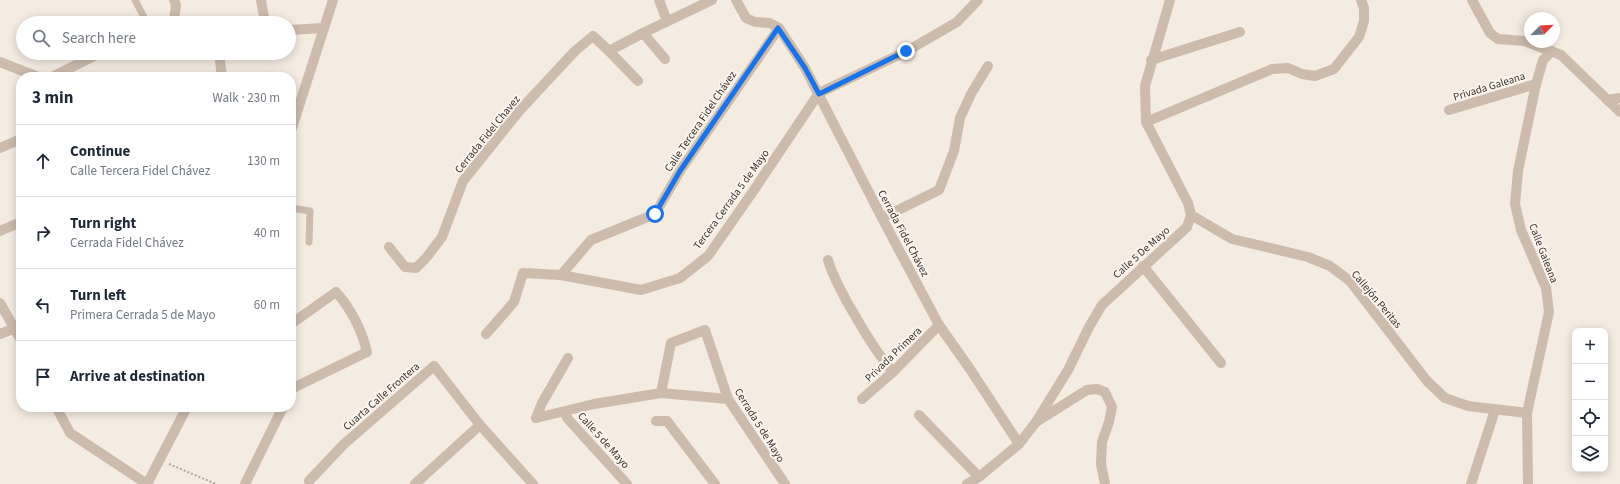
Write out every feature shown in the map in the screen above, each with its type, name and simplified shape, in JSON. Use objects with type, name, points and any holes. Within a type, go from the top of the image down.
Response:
[{"type":"street","points":[[174,0],[176,5],[174,16]]},
{"type":"street","points":[[262,0],[264,16]]},
{"type":"street","points":[[296,115],[333,0]]},
{"type":"street","points":[[659,0],[667,22]]},
{"type":"street","points":[[610,51],[643,33],[712,0]]},
{"type":"street","points":[[736,0],[746,18],[755,22],[770,23],[778,28]]},
{"type":"street","points":[[819,94],[906,51],[957,22],[978,0]]},
{"type":"street","points":[[1170,0],[1144,86],[1146,122],[1188,203],[1192,216]]},
{"type":"street","points":[[1146,122],[1272,69],[1288,68],[1302,74],[1315,76],[1334,69],[1359,37],[1364,21],[1364,8],[1361,0]]},
{"type":"street","points":[[1472,0],[1490,33],[1498,39],[1524,41],[1561,55],[1620,112]]},
{"type":"street","points":[[296,30],[324,28]]},
{"type":"street","name":"Cerrada Fidel Chávez","points":[[778,28],[805,68],[882,218],[940,325],[1019,444]]},
{"type":"street","name":"Calle Tercera Fidel Chávez","points":[[561,275],[591,240],[655,214],[680,171],[778,28]]},
{"type":"street","points":[[1151,60],[1240,32]]},
{"type":"street","points":[[643,33],[665,59]]},
{"type":"street","name":"Cerrada Fidel Chavez","points":[[389,247],[405,267],[416,268],[426,258],[442,237],[464,182],[520,110],[575,50],[592,36],[610,51],[638,81]]},
{"type":"street","name":"Calle Galeana","points":[[1528,484],[1527,413],[1549,312],[1546,288],[1521,230],[1515,204],[1519,163],[1536,84],[1543,60],[1552,51]]},
{"type":"street","points":[[62,72],[86,60]]},
{"type":"street","points":[[219,60],[221,72]]},
{"type":"street","points":[[0,62],[25,72]]},
{"type":"street","points":[[882,218],[939,190],[954,151],[960,118],[971,94],[988,66]]},
{"type":"street","name":"Privada Galeana","points":[[1449,110],[1536,84]]},
{"type":"street","name":"Tercera Cerrada 5 de Mayo","points":[[486,334],[514,302],[523,273],[561,275],[641,290],[680,278],[708,256],[819,94]]},
{"type":"street","points":[[1607,100],[1620,98]]},
{"type":"street","points":[[0,148],[16,141]]},
{"type":"street","name":"Callejón Peritas","points":[[1192,216],[1232,239],[1308,257],[1330,266],[1350,281],[1427,381],[1445,398],[1468,406],[1527,413]]},
{"type":"street","name":"Calle 5 De Mayo","points":[[967,484],[1019,444],[1036,422],[1068,370],[1089,327],[1102,305],[1187,227],[1192,216]]},
{"type":"street","points":[[0,231],[16,224]]},
{"type":"street","points":[[828,260],[831,273],[856,317],[882,358],[893,372]]},
{"type":"street","points":[[1143,266],[1221,363]]},
{"type":"street","points":[[296,320],[336,292],[345,303],[364,338],[367,352],[296,387]]},
{"type":"street","points":[[0,303],[15,328],[0,334]]},
{"type":"street","name":"Privada Primera","points":[[862,399],[893,372],[940,325]]},
{"type":"street","name":"Cerrada 5 de Mayo","points":[[661,394],[671,343],[705,330],[728,399],[785,484]]},
{"type":"street","points":[[568,358],[542,403],[536,418],[594,404],[661,394],[728,399]]},
{"type":"street","name":"Cuarta Calle Frontera","points":[[309,481],[344,444],[434,366],[480,425]]},
{"type":"street","points":[[1036,422],[1087,390],[1097,388],[1105,392],[1112,407],[1109,422],[1102,442],[1101,464],[1105,484]]},
{"type":"street","points":[[1471,484],[1495,410]]},
{"type":"street","points":[[59,412],[70,433],[147,484],[181,412]]},
{"type":"street","points":[[245,484],[280,412]]},
{"type":"street","name":"Calle 5 de Mayo","points":[[564,412],[568,420],[628,484]]},
{"type":"street","points":[[919,415],[979,476]]},
{"type":"street","points":[[656,421],[667,421],[715,484]]},
{"type":"street","points":[[414,484],[480,425],[530,483]]},
{"type":"lane","points":[[135,0],[143,16]]},
{"type":"lane","points":[[296,209],[310,211],[309,242]]},
{"type":"path","points":[[159,460],[216,484]]},
{"type":"route","points":[[655,214],[680,171],[778,28],[805,68],[819,94],[906,51]]}]
